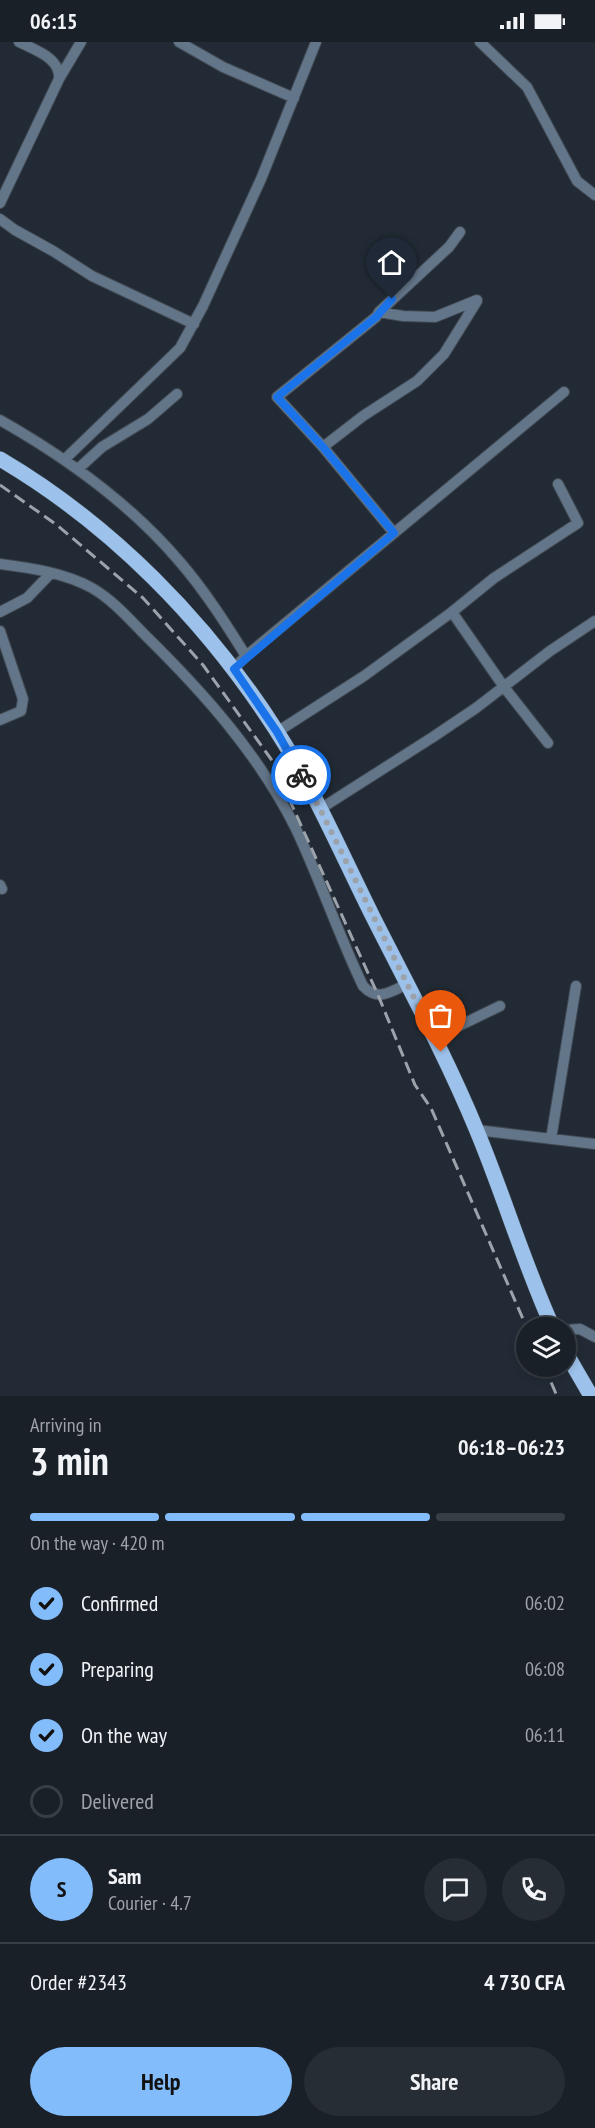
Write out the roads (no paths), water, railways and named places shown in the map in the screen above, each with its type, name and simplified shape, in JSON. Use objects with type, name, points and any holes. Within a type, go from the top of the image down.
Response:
[{"type":"main road","points":[[0,459],[74,508],[123,550],[176,601],[234,669],[277,732],[320,809],[477,1130],[549,1317]]},
{"type":"main road","points":[[576,1370],[591,1396]]},
{"type":"street","points":[[19,42],[53,61],[59,74],[59,80]]},
{"type":"street","points":[[0,203],[59,80],[81,42]]},
{"type":"street","points":[[179,42],[223,67],[294,98]]},
{"type":"street","points":[[65,459],[180,348],[194,324],[261,179],[316,42]]},
{"type":"street","points":[[480,42],[527,87],[577,181],[595,195]]},
{"type":"street","points":[[0,219],[92,276],[194,324]]},
{"type":"street","points":[[394,533],[323,447],[277,397],[376,317],[449,247],[460,232]]},
{"type":"street","points":[[323,447],[363,416],[417,381],[444,354],[477,300],[435,317],[403,316],[380,312]]},
{"type":"street","points":[[234,669],[246,656],[564,392]]},
{"type":"street","points":[[78,469],[102,447],[148,419],[177,394]]},
{"type":"street","points":[[0,420],[65,459],[121,503],[153,532],[181,563],[246,656]]},
{"type":"street","points":[[277,732],[364,676],[452,612],[494,578],[578,523],[558,484]]},
{"type":"street","points":[[0,564],[51,573],[93,589],[166,655],[219,713],[252,758],[294,824],[363,986],[378,996],[407,984]]},
{"type":"street","points":[[0,612],[27,598],[51,573]]},
{"type":"street","points":[[452,612],[504,687],[548,742]]},
{"type":"street","points":[[320,809],[434,738],[550,651],[595,621]]},
{"type":"street","points":[[0,631],[23,699],[21,711],[0,720]]},
{"type":"street","points":[[551,1139],[576,986]]},
{"type":"street","points":[[434,1038],[500,1006]]},
{"type":"street","points":[[477,1130],[595,1144]]},
{"type":"street","points":[[576,1329],[595,1337]]},
{"type":"railway","points":[[0,485],[57,525],[143,598],[203,665],[271,759],[378,995],[415,1085],[431,1108],[522,1317]]},
{"type":"railway","points":[[549,1377],[557,1396]]}]
